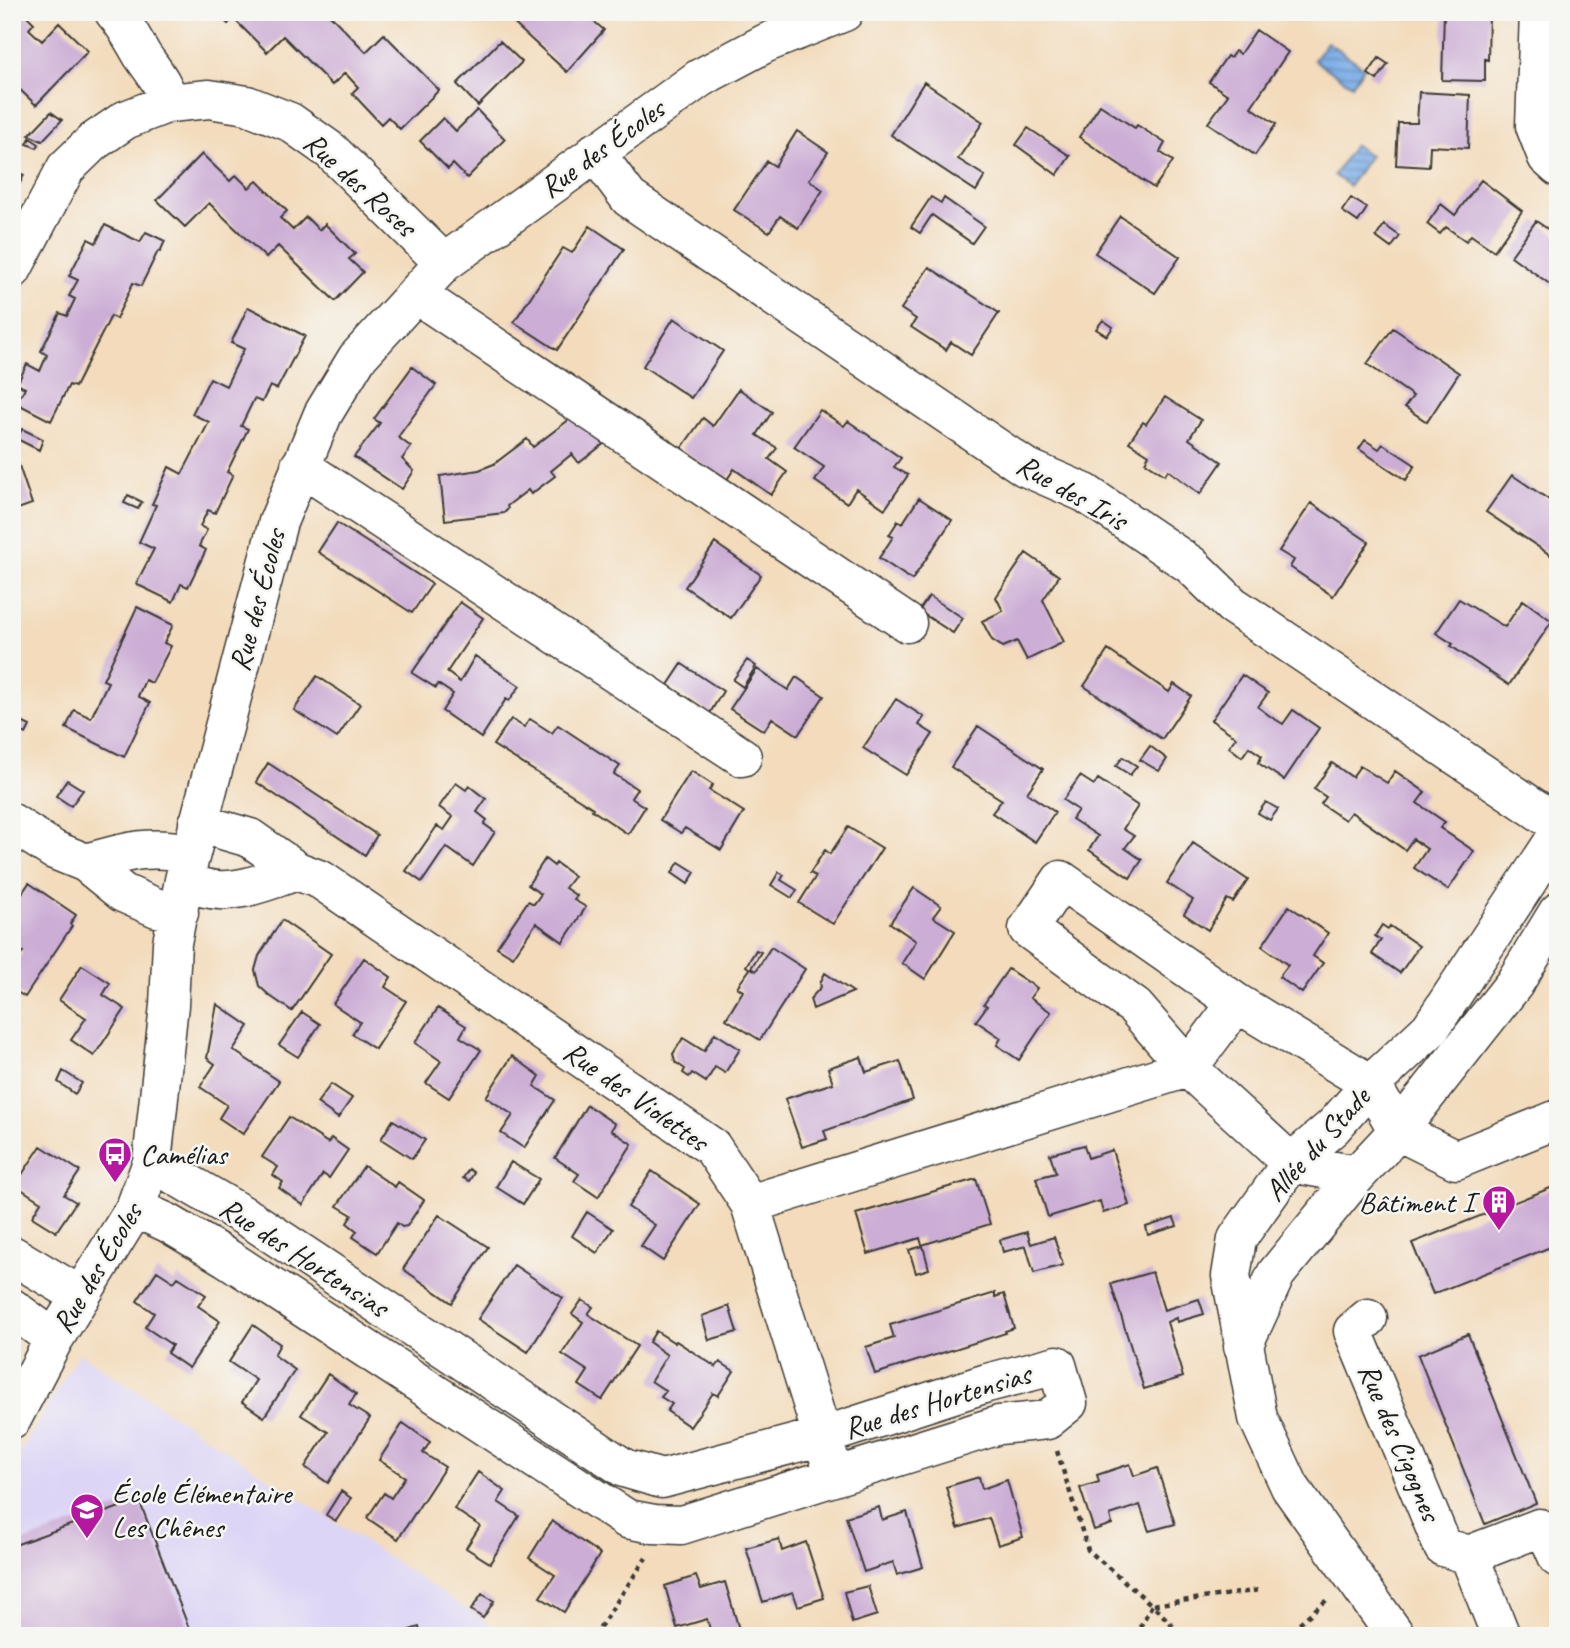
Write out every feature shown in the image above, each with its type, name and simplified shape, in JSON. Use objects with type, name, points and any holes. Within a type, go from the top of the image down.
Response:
[{"type":"street","points":[[114,12],[164,85],[169,103]]},
{"type":"street","name":"Rue des Écoles","points":[[12,1419],[54,1339],[135,1208],[152,1162],[173,943],[188,867],[278,522],[324,414],[357,358],[444,263],[595,152],[700,78],[766,43],[844,12]]},
{"type":"street","points":[[1539,12],[1535,126],[1547,157],[1558,167]]},
{"type":"street","name":"Rue des Roses","points":[[12,270],[66,168],[93,142],[125,120],[169,103],[209,99],[247,105],[290,122],[331,151],[444,263]]},
{"type":"street","name":"Rue des Iris","points":[[595,152],[629,198],[1025,467],[1096,500],[1191,565],[1232,605],[1558,824]]},
{"type":"street","points":[[416,293],[907,623]]},
{"type":"street","points":[[300,466],[742,757]]},
{"type":"street","points":[[12,823],[54,850],[86,863],[123,893],[157,908],[188,867]]},
{"type":"street","name":"Allée du Stade","points":[[1243,1346],[1231,1276],[1237,1238],[1291,1163],[1333,1127],[1371,1084],[1430,1029],[1558,835]]},
{"type":"street","name":"Rue des Violettes","points":[[188,867],[250,838],[297,871],[321,880],[712,1147],[750,1204]]},
{"type":"street","points":[[86,863],[130,851],[161,848],[188,867],[206,889],[228,890],[297,871]]},
{"type":"street","points":[[1357,1175],[1291,1163],[1188,1068],[1135,1007],[1028,929],[1060,880],[1237,1003],[1371,1084],[1398,1131],[1456,1160],[1558,1119]]},
{"type":"street","name":"Allée du Stade","points":[[1243,1346],[1276,1274],[1357,1175],[1398,1131],[1514,984],[1558,912]]},
{"type":"street","points":[[750,1204],[1188,1068],[1237,1003]]},
{"type":"street","name":"Rue des Hortensias","points":[[135,1208],[168,1223],[228,1258],[627,1519],[681,1525],[999,1425],[1047,1420],[1068,1403],[1057,1365],[987,1383],[823,1436],[662,1479],[624,1468],[253,1221],[152,1162]]},
{"type":"street","name":"Rue des Hortensias","points":[[750,1204],[835,1477]]},
{"type":"street","points":[[12,1255],[81,1296]]},
{"type":"street","points":[[12,1308],[54,1339]]},
{"type":"street","name":"Rue des Cigognes","points":[[1368,1318],[1353,1331],[1443,1547],[1469,1555]]},
{"type":"street","name":"Rue des Hortensias","points":[[395,1368],[418,1333]]},
{"type":"street","points":[[1243,1346],[1258,1418],[1290,1487],[1395,1636]]},
{"type":"street","points":[[1501,1636],[1469,1555],[1539,1528],[1551,1542],[1558,1558]]},
{"type":"path","points":[[1054,1441],[1088,1550],[1184,1636]]},
{"type":"path","points":[[594,1636],[651,1550]]},
{"type":"path","points":[[1152,1605],[1260,1590]]},
{"type":"path","points":[[1284,1636],[1330,1597]]},
{"type":"path","points":[[1135,1636],[1152,1605]]},
{"type":"shaded area","points":[[79,1353],[507,1636],[12,1636],[12,1466]]},
{"type":"water","points":[[1327,42],[1364,67],[1352,85],[1314,60]]},
{"type":"water","points":[[1354,145],[1370,155],[1349,186],[1334,175]]},
{"type":"building","points":[[12,12],[23,12],[34,23],[29,29],[42,41],[59,23],[88,51],[36,105],[12,82]]},
{"type":"building","points":[[216,12],[289,12],[292,15],[295,12],[327,12],[366,52],[384,34],[439,90],[400,129],[388,117],[381,124],[352,93],[358,87],[345,73],[332,85],[283,36],[267,52],[233,18],[228,24]]},
{"type":"building","points":[[515,12],[583,12],[604,30],[567,72],[509,19]]},
{"type":"building","points":[[1444,12],[1489,12],[1485,81],[1442,80]]},
{"type":"building","points":[[1256,30],[1288,52],[1251,107],[1276,124],[1255,155],[1208,123],[1228,95],[1209,82],[1227,56],[1230,58],[1235,51],[1240,54]]},
{"type":"building","points":[[500,41],[522,62],[478,106],[457,84]]},
{"type":"building","points":[[1379,58],[1388,64],[1377,80],[1368,74]]},
{"type":"building","points":[[924,82],[983,122],[958,159],[985,176],[976,191],[891,135]]},
{"type":"building","points":[[1419,92],[1470,95],[1468,148],[1430,146],[1429,167],[1396,165],[1398,123],[1417,123]]},
{"type":"building","points":[[1100,105],[1135,128],[1137,125],[1165,143],[1160,152],[1173,161],[1154,188],[1079,137]]},
{"type":"building","points":[[477,110],[505,139],[467,178],[453,164],[448,169],[420,141],[443,118],[456,131]]},
{"type":"building","points":[[51,112],[62,120],[42,141],[29,135]]},
{"type":"building","points":[[1028,128],[1070,156],[1057,175],[1016,145]]},
{"type":"building","points":[[797,131],[828,152],[809,180],[823,190],[798,228],[780,216],[769,232],[734,210],[767,161],[775,166]]},
{"type":"building","points":[[30,138],[39,144],[37,148],[27,144]]},
{"type":"building","points":[[202,154],[230,181],[236,175],[249,188],[257,181],[287,211],[280,218],[293,230],[306,217],[319,230],[325,224],[355,254],[349,259],[363,272],[335,301],[278,246],[266,258],[209,203],[185,227],[157,200]]},
{"type":"building","points":[[12,170],[24,175],[17,189],[12,187]]},
{"type":"building","points":[[1481,180],[1522,211],[1494,251],[1471,235],[1466,241],[1446,227],[1440,234],[1427,224],[1441,204],[1455,215]]},
{"type":"building","points":[[931,197],[941,203],[944,198],[984,226],[972,243],[932,215],[920,233],[911,227]]},
{"type":"building","points":[[1351,198],[1367,208],[1358,222],[1342,211]]},
{"type":"building","points":[[1120,216],[1180,257],[1155,293],[1095,253]]},
{"type":"building","points":[[1536,221],[1558,236],[1558,290],[1511,256]]},
{"type":"building","points":[[105,225],[140,242],[146,232],[165,241],[141,286],[133,283],[116,319],[111,316],[75,387],[69,385],[51,421],[16,403],[25,388],[17,384],[27,364],[40,371],[47,355],[41,351],[60,313],[67,316],[75,299],[69,296],[78,280],[69,276],[88,239],[96,243]]},
{"type":"building","points":[[1384,225],[1400,236],[1391,248],[1376,237]]},
{"type":"building","points":[[590,226],[624,249],[557,350],[514,322],[563,248],[572,253]]},
{"type":"building","points":[[929,267],[999,313],[971,355],[951,342],[946,350],[911,327],[916,319],[901,309]]},
{"type":"building","points":[[248,307],[305,336],[277,389],[270,386],[262,402],[254,399],[241,426],[248,429],[227,472],[233,475],[215,513],[208,510],[200,526],[207,530],[199,546],[206,550],[188,587],[181,584],[173,602],[136,584],[154,549],[139,542],[169,467],[182,474],[209,422],[192,414],[210,378],[226,386],[244,349],[231,343]]},
{"type":"building","points":[[674,318],[723,351],[691,398],[643,366]]},
{"type":"building","points":[[1103,320],[1113,327],[1107,336],[1096,329]]},
{"type":"building","points":[[1393,328],[1459,373],[1427,422],[1405,407],[1413,396],[1367,364]]},
{"type":"building","points":[[412,367],[436,385],[398,437],[411,447],[402,459],[414,471],[402,489],[354,457],[380,423],[374,419]]},
{"type":"building","points":[[739,389],[772,412],[757,435],[777,448],[769,459],[787,472],[771,495],[734,469],[726,481],[681,449],[703,418],[713,426]]},
{"type":"building","points":[[1165,397],[1201,420],[1189,439],[1222,462],[1200,494],[1168,470],[1165,475],[1145,462],[1149,455],[1129,442]]},
{"type":"building","points":[[820,410],[844,426],[848,421],[901,458],[894,467],[908,475],[885,509],[856,489],[847,503],[815,481],[824,467],[794,447]]},
{"type":"building","points":[[570,419],[606,442],[579,463],[572,454],[551,471],[555,476],[531,494],[528,490],[507,506],[508,509],[504,513],[445,520],[440,476],[479,470],[494,464],[527,439],[533,447]]},
{"type":"building","points":[[22,429],[43,439],[39,450],[17,439]]},
{"type":"building","points":[[1365,440],[1379,449],[1383,444],[1415,465],[1406,480],[1359,449]]},
{"type":"building","points":[[17,460],[32,504],[12,511],[12,462]]},
{"type":"building","points":[[1512,475],[1548,499],[1558,483],[1558,547],[1552,556],[1486,512]]},
{"type":"building","points":[[128,495],[142,502],[138,509],[124,503]]},
{"type":"building","points":[[919,498],[952,520],[912,580],[879,558],[893,537],[889,535],[898,521],[902,524]]},
{"type":"building","points":[[1311,503],[1369,542],[1333,596],[1290,567],[1294,560],[1279,551]]},
{"type":"building","points":[[337,523],[432,584],[412,613],[318,552]]},
{"type":"building","points":[[715,543],[761,575],[731,618],[685,587]]},
{"type":"building","points":[[1026,553],[1059,576],[1043,600],[1064,642],[1027,660],[1017,641],[1003,647],[992,640],[982,621],[1003,611],[996,597]]},
{"type":"building","points":[[929,596],[963,618],[953,633],[919,611]]},
{"type":"building","points":[[1459,599],[1505,627],[1523,600],[1552,621],[1509,685],[1436,633]]},
{"type":"building","points":[[460,602],[483,618],[447,672],[460,682],[475,656],[520,686],[509,701],[506,699],[481,738],[442,711],[453,694],[438,684],[436,688],[412,673]]},
{"type":"building","points":[[137,607],[173,625],[164,643],[171,646],[152,683],[145,680],[138,696],[150,703],[124,757],[66,728],[74,710],[91,718],[108,682],[103,680]]},
{"type":"building","points":[[1108,650],[1169,692],[1174,684],[1191,696],[1162,739],[1084,686]]},
{"type":"building","points":[[747,660],[756,666],[743,687],[733,680]]},
{"type":"building","points":[[682,664],[723,691],[710,713],[668,685]]},
{"type":"building","points":[[757,669],[788,690],[796,677],[824,696],[798,735],[772,718],[764,731],[730,709]]},
{"type":"building","points":[[1242,675],[1268,693],[1258,707],[1270,716],[1283,724],[1293,710],[1319,728],[1284,780],[1258,763],[1262,756],[1249,747],[1242,757],[1229,747],[1236,737],[1211,720]]},
{"type":"building","points":[[317,676],[360,704],[337,738],[294,710]]},
{"type":"building","points":[[896,699],[924,717],[919,725],[933,734],[906,775],[863,748]]},
{"type":"building","points":[[13,718],[30,726],[26,734],[12,728]]},
{"type":"building","points":[[511,719],[524,727],[530,719],[552,733],[558,725],[620,766],[614,774],[637,789],[631,798],[645,807],[628,834],[592,810],[593,808],[493,745]]},
{"type":"building","points":[[978,726],[1043,769],[1027,793],[1055,812],[1035,842],[992,813],[1002,800],[951,767]]},
{"type":"building","points":[[1150,746],[1167,759],[1159,771],[1140,760]]},
{"type":"building","points":[[1123,757],[1137,766],[1130,775],[1116,766]]},
{"type":"building","points":[[268,763],[377,835],[365,855],[256,782]]},
{"type":"building","points":[[1332,763],[1352,777],[1360,766],[1387,783],[1395,771],[1425,792],[1417,803],[1445,822],[1440,828],[1474,851],[1448,890],[1414,868],[1427,849],[1413,839],[1405,850],[1351,812],[1345,820],[1321,804],[1326,797],[1314,789]]},
{"type":"building","points":[[691,771],[713,785],[709,790],[744,812],[721,850],[685,828],[681,833],[660,820]]},
{"type":"building","points":[[1080,776],[1094,785],[1098,779],[1138,806],[1123,829],[1134,836],[1125,848],[1142,860],[1130,878],[1089,850],[1098,836],[1072,819],[1078,810],[1063,800]]},
{"type":"building","points":[[67,780],[83,790],[71,806],[56,796]]},
{"type":"building","points":[[456,783],[466,790],[469,786],[486,799],[477,812],[487,820],[484,824],[495,832],[473,866],[446,847],[422,882],[406,871],[437,826],[444,830],[453,817],[439,807]]},
{"type":"building","points":[[1266,802],[1278,809],[1270,820],[1258,813]]},
{"type":"building","points":[[848,827],[882,848],[833,924],[799,903],[816,876],[810,873],[825,850],[830,854]]},
{"type":"building","points":[[1193,843],[1248,880],[1233,902],[1227,899],[1208,930],[1184,914],[1193,900],[1167,883]]},
{"type":"building","points":[[545,859],[554,866],[556,863],[574,876],[565,888],[577,896],[574,900],[586,907],[563,942],[536,923],[513,957],[497,947],[528,901],[534,904],[541,894],[528,885]]},
{"type":"building","points":[[679,862],[695,872],[688,884],[672,873]]},
{"type":"building","points":[[779,872],[784,875],[781,880],[797,890],[792,898],[771,885]]},
{"type":"building","points":[[29,883],[76,915],[70,924],[72,926],[25,997],[12,989],[12,968],[23,952],[12,944],[12,908]]},
{"type":"building","points":[[914,888],[941,906],[933,917],[955,931],[925,979],[902,963],[916,941],[890,923]]},
{"type":"building","points":[[1289,906],[1328,933],[1313,956],[1323,963],[1302,993],[1279,977],[1288,965],[1262,946]]},
{"type":"building","points":[[282,920],[331,954],[292,1011],[259,986],[255,970],[259,956]]},
{"type":"building","points":[[1382,925],[1388,929],[1390,926],[1419,946],[1400,973],[1372,954],[1381,940],[1375,936]]},
{"type":"building","points":[[771,947],[805,969],[760,1040],[726,1019],[743,991],[737,987],[750,969],[746,966],[756,950],[761,952],[751,968],[756,971]]},
{"type":"building","points":[[364,958],[391,977],[385,987],[406,1001],[375,1049],[352,1034],[360,1022],[333,1004]]},
{"type":"building","points":[[82,965],[110,983],[103,995],[125,1009],[94,1056],[71,1040],[86,1018],[59,1000]]},
{"type":"building","points":[[1008,969],[1037,988],[1030,998],[1051,1012],[1019,1060],[997,1045],[1001,1038],[976,1021]]},
{"type":"building","points":[[825,973],[853,992],[813,1009],[810,999],[821,987]]},
{"type":"building","points":[[217,1004],[249,1026],[233,1050],[279,1081],[243,1134],[219,1118],[227,1105],[200,1087],[215,1064],[207,1058]]},
{"type":"building","points":[[438,1008],[466,1026],[460,1037],[481,1050],[449,1098],[426,1083],[441,1061],[415,1043]]},
{"type":"building","points":[[302,1012],[320,1024],[298,1057],[279,1045]]},
{"type":"building","points":[[715,1033],[740,1049],[725,1073],[715,1067],[706,1082],[692,1073],[689,1077],[683,1073],[685,1069],[675,1062],[673,1054],[683,1038],[704,1051]]},
{"type":"building","points":[[512,1056],[540,1076],[534,1086],[555,1100],[524,1148],[501,1133],[513,1115],[486,1097]]},
{"type":"building","points":[[861,1057],[866,1072],[900,1061],[913,1100],[824,1131],[827,1139],[802,1147],[785,1099],[833,1083],[828,1068]]},
{"type":"building","points":[[63,1071],[82,1083],[75,1094],[58,1082]]},
{"type":"building","points":[[331,1084],[352,1098],[338,1118],[317,1103]]},
{"type":"building","points":[[587,1105],[615,1124],[611,1130],[632,1144],[598,1197],[574,1181],[579,1174],[555,1158]]},
{"type":"building","points":[[289,1117],[328,1143],[331,1138],[348,1150],[329,1178],[323,1174],[303,1205],[279,1188],[283,1182],[273,1175],[278,1167],[262,1157]]},
{"type":"building","points":[[393,1120],[425,1140],[412,1159],[381,1139]]},
{"type":"building","points":[[1084,1145],[1088,1158],[1112,1150],[1129,1205],[1103,1213],[1100,1201],[1048,1217],[1036,1178],[1056,1173],[1050,1154]]},
{"type":"building","points":[[41,1146],[80,1171],[64,1195],[76,1202],[56,1232],[32,1217],[41,1202],[15,1185]]},
{"type":"building","points":[[511,1162],[539,1179],[523,1204],[496,1187]]},
{"type":"building","points":[[364,1166],[395,1187],[398,1182],[424,1200],[407,1226],[402,1227],[397,1223],[377,1253],[353,1237],[357,1231],[347,1223],[352,1215],[337,1206]]},
{"type":"building","points":[[469,1169],[474,1173],[469,1181],[463,1178]]},
{"type":"building","points":[[652,1171],[700,1204],[663,1261],[641,1246],[655,1225],[628,1207]]},
{"type":"building","points":[[976,1179],[990,1224],[922,1245],[920,1238],[868,1254],[856,1214]]},
{"type":"building","name":"Bâtiment I","points":[[1558,1185],[1558,1244],[1433,1294],[1412,1243]]},
{"type":"building","points":[[587,1212],[613,1229],[597,1253],[572,1236]]},
{"type":"building","points":[[439,1215],[488,1247],[452,1303],[403,1269]]},
{"type":"building","points":[[1174,1218],[1177,1226],[1148,1235],[1146,1227]]},
{"type":"building","points":[[1027,1232],[1031,1244],[1054,1237],[1063,1265],[1034,1273],[1026,1246],[1003,1252],[1000,1240]]},
{"type":"building","points":[[923,1246],[929,1269],[916,1273],[909,1250]]},
{"type":"building","points":[[514,1265],[563,1298],[528,1352],[478,1319]]},
{"type":"building","points":[[157,1271],[174,1282],[178,1277],[206,1295],[198,1306],[220,1321],[189,1368],[167,1353],[172,1345],[145,1327],[154,1313],[137,1301]]},
{"type":"building","points":[[1152,1272],[1164,1310],[1199,1299],[1204,1314],[1177,1322],[1176,1318],[1167,1322],[1183,1377],[1144,1389],[1111,1284]]},
{"type":"building","points":[[995,1293],[995,1297],[1004,1294],[1014,1328],[1005,1331],[1006,1333],[875,1374],[866,1347],[894,1338],[890,1325]]},
{"type":"building","points":[[582,1300],[593,1307],[588,1314],[637,1346],[602,1400],[579,1385],[588,1371],[562,1354],[583,1322],[572,1314]]},
{"type":"building","points":[[729,1306],[737,1332],[709,1340],[702,1316]]},
{"type":"building","points":[[253,1325],[280,1344],[274,1355],[295,1370],[264,1417],[242,1402],[256,1380],[229,1362]]},
{"type":"building","points":[[656,1331],[716,1367],[720,1362],[734,1371],[718,1396],[713,1393],[690,1427],[667,1411],[672,1404],[661,1397],[666,1391],[651,1381],[667,1355],[649,1342]]},
{"type":"building","points":[[1468,1334],[1536,1503],[1485,1524],[1418,1355]]},
{"type":"building","points":[[328,1374],[356,1394],[349,1405],[370,1418],[328,1483],[305,1467],[328,1432],[301,1415]]},
{"type":"building","points":[[403,1423],[430,1442],[423,1453],[445,1467],[398,1539],[367,1518],[384,1493],[391,1498],[405,1477],[379,1460]]},
{"type":"building","points":[[1130,1464],[1134,1476],[1157,1468],[1175,1524],[1149,1531],[1140,1505],[1110,1515],[1112,1524],[1094,1530],[1080,1488],[1099,1482],[1097,1475]]},
{"type":"building","points":[[478,1472],[505,1491],[498,1502],[519,1516],[490,1563],[466,1548],[480,1526],[454,1509]]},
{"type":"building","points":[[1558,1476],[1558,1496],[1551,1479]]},
{"type":"building","points":[[979,1477],[982,1489],[1007,1480],[1023,1537],[998,1545],[989,1518],[958,1528],[946,1487]]},
{"type":"building","points":[[341,1491],[351,1498],[336,1521],[326,1515]]},
{"type":"building","points":[[139,1500],[192,1636],[15,1636],[12,1633],[12,1546]]},
{"type":"building","points":[[879,1507],[882,1520],[907,1512],[923,1567],[897,1575],[893,1562],[864,1572],[846,1517]]},
{"type":"building","points":[[552,1521],[600,1554],[564,1612],[540,1597],[555,1575],[529,1558]]},
{"type":"building","points":[[779,1539],[782,1551],[806,1542],[824,1598],[798,1606],[793,1592],[763,1602],[746,1548]]},
{"type":"building","points":[[696,1576],[701,1589],[725,1582],[741,1636],[712,1636],[707,1619],[677,1628],[665,1586]]},
{"type":"building","points":[[868,1586],[877,1615],[852,1623],[844,1592]]},
{"type":"building","points":[[482,1594],[494,1601],[483,1618],[471,1610]]},
{"type":"building","points":[[419,1627],[422,1636],[394,1636],[394,1635]]},
{"type":"place","name":"Camélias","points":[[115,1184]]},
{"type":"place","name":"Bâtiment I","points":[[1499,1232]]},
{"type":"place","name":"École Élémentaire Les Chênes","points":[[87,1540]]}]
